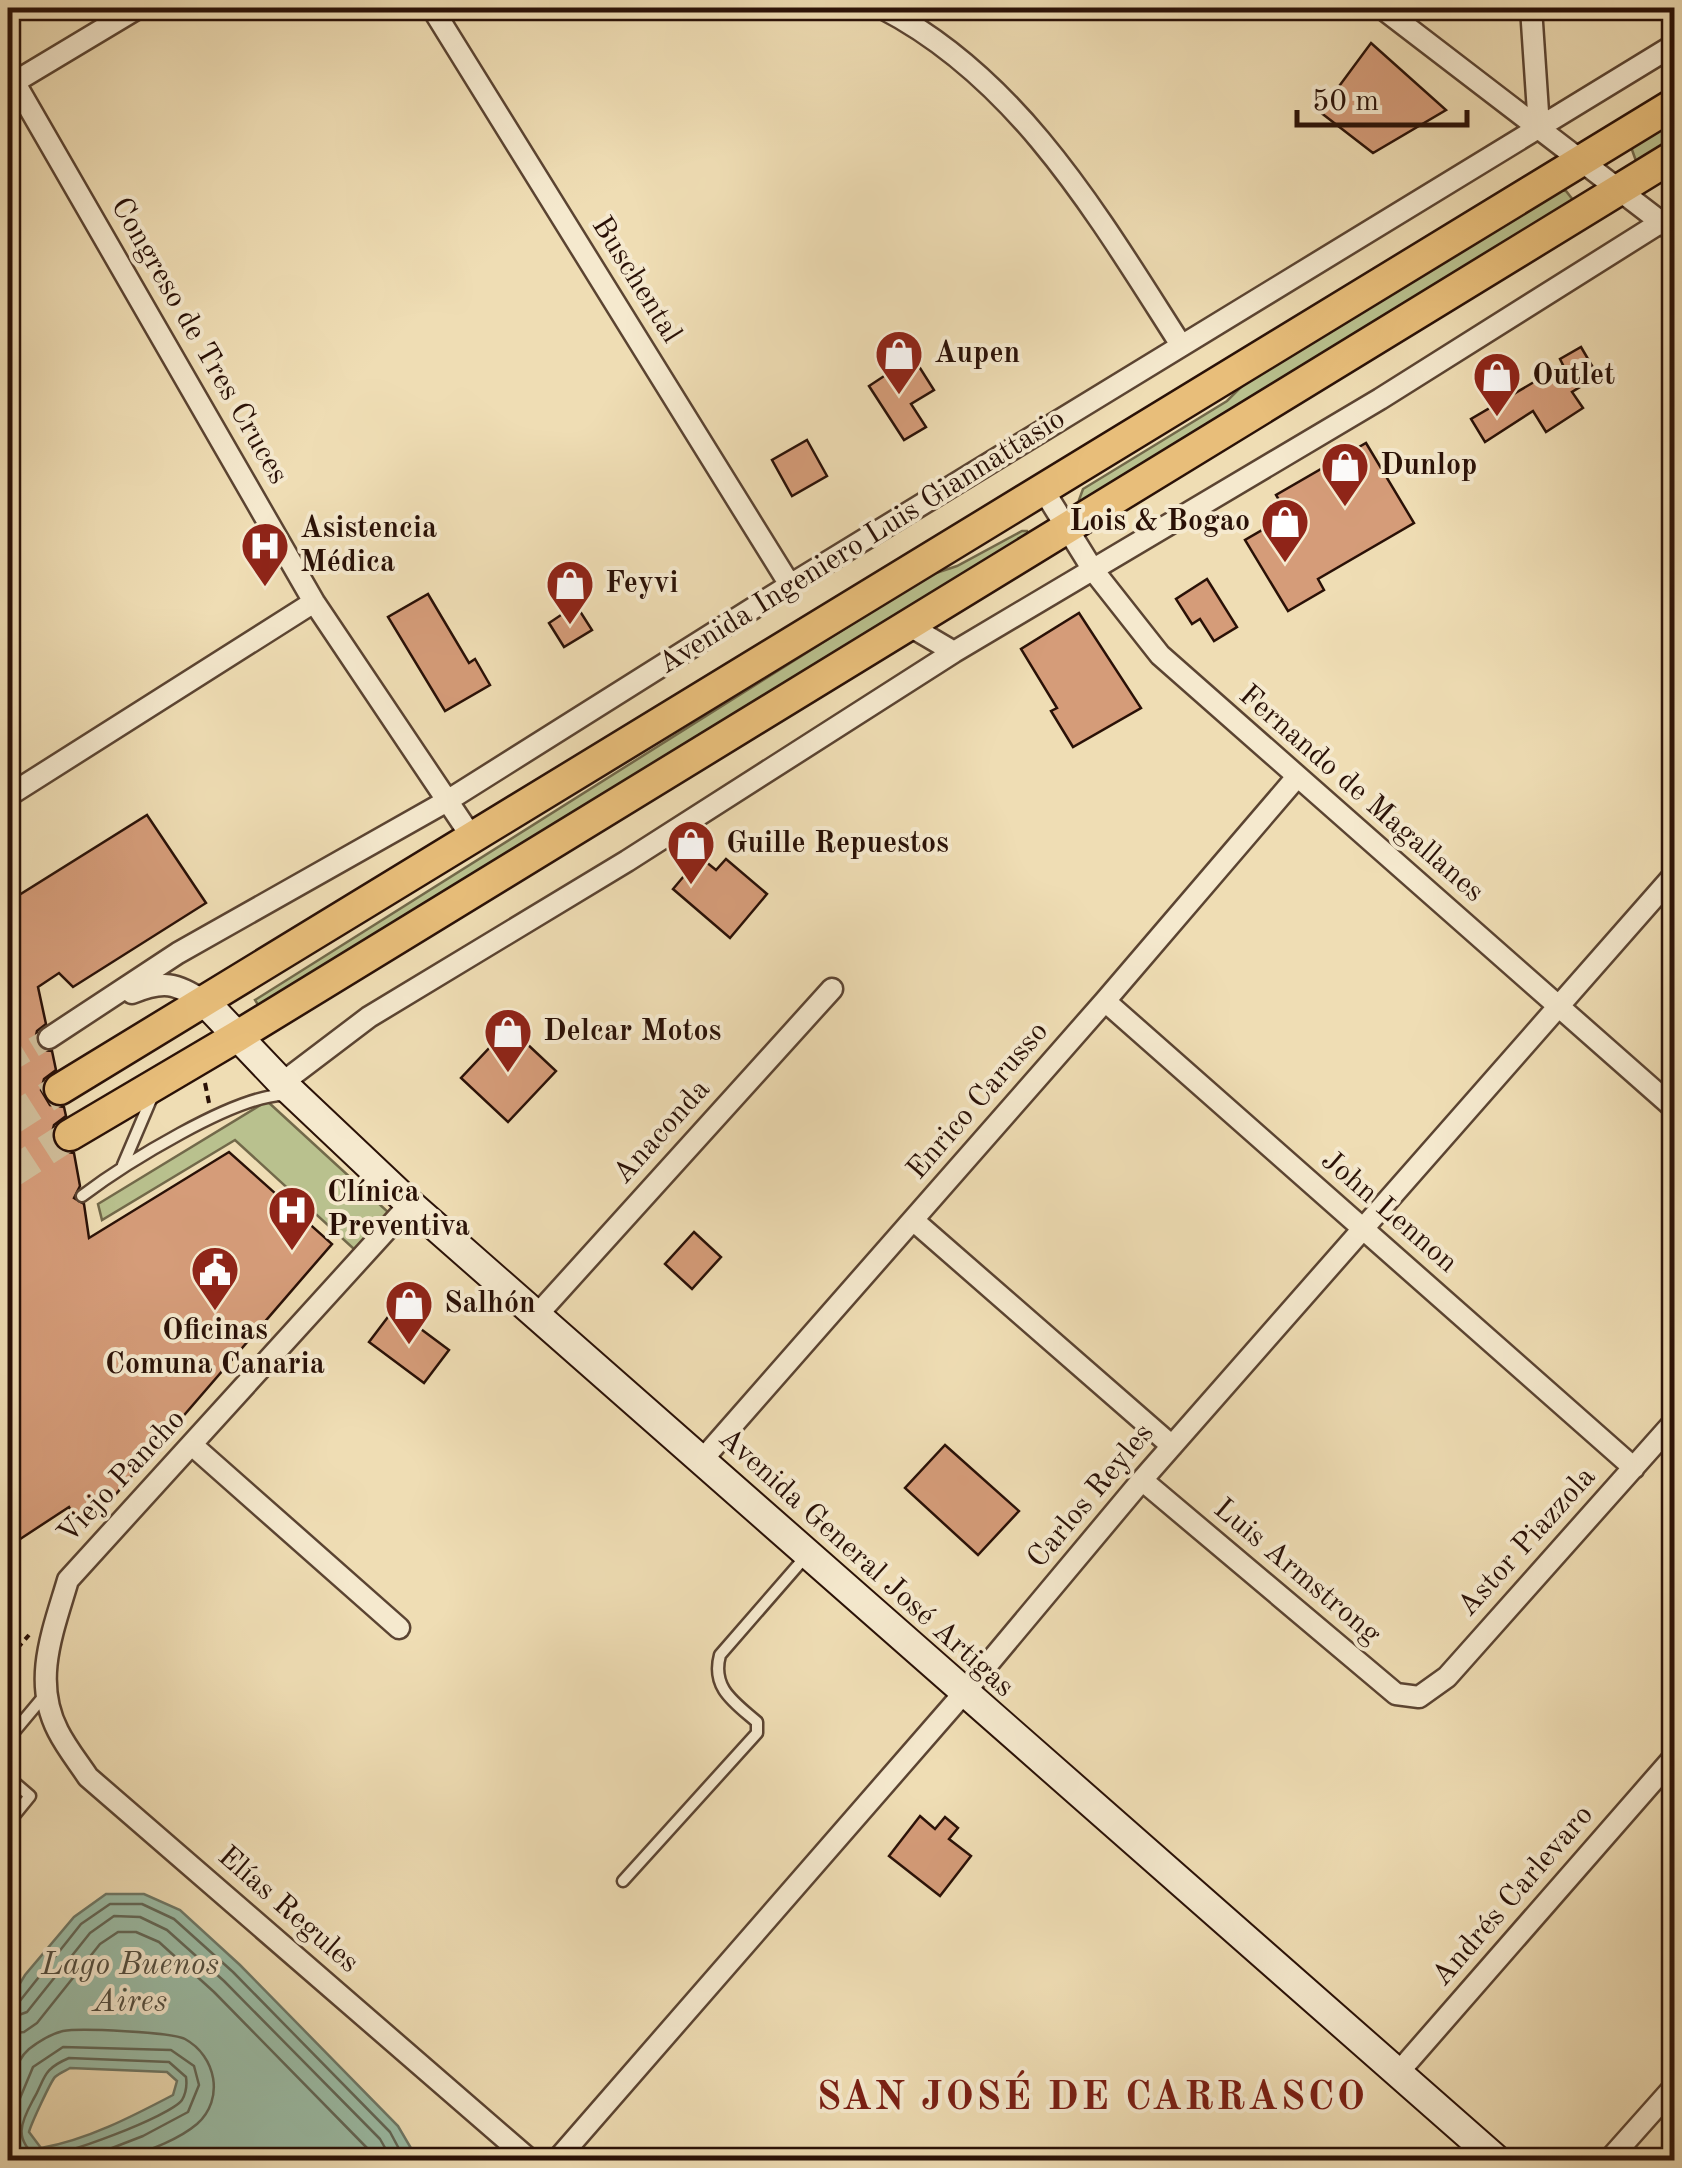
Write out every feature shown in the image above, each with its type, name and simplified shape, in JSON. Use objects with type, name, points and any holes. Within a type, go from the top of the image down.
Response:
[{"type":"main road","name":"Avenida Ingeniero Luis Giannattasio","points":[[60,1088],[1674,104]]},
{"type":"main road","points":[[70,1135],[158,1085],[1674,156]]},
{"type":"street","points":[[10,80],[138,8]]},
{"type":"street","name":"Buschental","points":[[432,8],[790,585]]},
{"type":"street","points":[[882,8],[975,69],[1080,188],[1181,346]]},
{"type":"street","points":[[289,1090],[369,1017],[627,861],[954,652],[1670,223],[1581,162],[1382,8]]},
{"type":"street","points":[[1531,8],[1539,128]]},
{"type":"street","name":"Avenida Ingeniero Luis Giannattasio","points":[[49,1038],[178,954],[447,801],[790,585],[1674,45]]},
{"type":"street","name":"Congreso de Tres Cruces","points":[[10,80],[314,602],[473,839]]},
{"type":"street","name":"Fernando de Magallanes","points":[[1044,491],[1093,570],[1160,656],[1674,1108]]},
{"type":"street","points":[[8,796],[314,602]]},
{"type":"street","points":[[908,624],[954,652]]},
{"type":"street","name":"Enrico Carusso","points":[[702,1460],[1296,778]]},
{"type":"street","name":"Carlos Reyles","points":[[557,2160],[963,1694],[1142,1480],[1674,874]]},
{"type":"street","points":[[90,1009],[146,986],[166,984],[184,988],[204,1001]]},
{"type":"street","name":"Anaconda","points":[[537,1315],[832,990]]},
{"type":"street","name":"Avenida General José Artigas","points":[[204,1001],[289,1090],[410,1204],[1497,2160]]},
{"type":"street","name":"John Lennon","points":[[1104,1001],[1634,1468]]},
{"type":"street","name":"Viejo Pancho","points":[[44,1688],[50,1640],[68,1580],[410,1204]]},
{"type":"street","points":[[913,1220],[1172,1446]]},
{"type":"street","name":"Astor Piazzola","points":[[1420,1697],[1447,1677],[1674,1422]]},
{"type":"street","points":[[192,1445],[399,1628]]},
{"type":"street","name":"Luis Armstrong","points":[[1142,1480],[1396,1694],[1420,1697]]},
{"type":"street","name":"Elías Regules","points":[[44,1688],[58,1730],[88,1776],[530,2160]]},
{"type":"street","name":"Andrés Carlevaro","points":[[1397,2074],[1674,1757]]},
{"type":"street","points":[[1610,2160],[1674,2087]]},
{"type":"lane","points":[[123,1166],[158,1085]]},
{"type":"lane","points":[[82,1196],[123,1166],[213,1119],[262,1096],[289,1090]]},
{"type":"lane","points":[[623,1881],[757,1733],[757,1722],[721,1690],[716,1670],[720,1655],[807,1554]]},
{"type":"lane","points":[[8,1739],[44,1688]]},
{"type":"lane","points":[[8,1777],[30,1796],[8,1823]]},
{"type":"path","points":[[204,1078],[213,1119]]},
{"type":"path","points":[[8,1659],[30,1633]]},
{"type":"shaded area","points":[[1674,119],[1674,142],[1636,161],[1631,147]]},
{"type":"shaded area","points":[[1559,190],[1566,191],[1573,200],[1571,204],[1082,502],[1079,500],[1083,489],[1227,401],[1244,384]]},
{"type":"shaded area","points":[[1022,531],[1030,537],[260,1008],[255,1000],[930,575],[957,566]]},
{"type":"shaded area","points":[[267,1101],[388,1212],[355,1250],[235,1140],[102,1220],[98,1204]]},
{"type":"water","name":"Lago Buenos Aires","points":[[106,1894],[144,1894],[180,1910],[240,1965],[398,2126],[415,2155],[414,2160],[8,2160],[8,2003],[25,1975],[74,1917]],"holes":[[[70,2068],[167,2072],[177,2081],[173,2095],[109,2126],[41,2148],[29,2132],[53,2080]]]},
{"type":"building","points":[[1371,43],[1446,110],[1373,153],[1320,112]]},
{"type":"building","points":[[1581,347],[1598,376],[1572,392],[1583,408],[1546,432],[1533,411],[1485,442],[1471,419],[1563,365],[1560,359]]},
{"type":"building","name":"Aupen","points":[[913,357],[934,390],[911,404],[926,427],[904,440],[869,386]]},
{"type":"building","points":[[807,440],[827,476],[792,496],[772,460]]},
{"type":"building","name":"Dunlop","points":[[1366,443],[1414,523],[1318,579],[1324,590],[1288,611],[1245,540],[1288,515],[1276,495]]},
{"type":"building","points":[[1207,579],[1237,627],[1214,641],[1200,619],[1192,624],[1176,599]]},
{"type":"building","points":[[428,594],[469,663],[475,659],[490,685],[445,711],[388,617]]},
{"type":"building","name":"Feyvi","points":[[576,605],[592,630],[564,647],[549,623]]},
{"type":"building","points":[[1079,613],[1141,708],[1073,747],[1051,711],[1057,708],[1021,649]]},
{"type":"building","points":[[147,815],[206,903],[73,987],[59,973],[38,987],[46,1024],[37,1031],[35,1040],[42,1050],[52,1051],[56,1070],[44,1079],[41,1090],[50,1105],[64,1107],[66,1116],[54,1125],[51,1136],[60,1151],[74,1153],[80,1186],[74,1198],[84,1204],[89,1238],[229,1152],[332,1244],[116,1494],[76,1519],[69,1507],[8,1547],[8,902]]},
{"type":"building","points":[[700,857],[716,870],[726,859],[767,894],[730,938],[673,889]]},
{"type":"building","name":"Delcar Motos","points":[[509,1027],[556,1071],[508,1122],[461,1078]]},
{"type":"building","points":[[694,1232],[721,1257],[692,1289],[665,1264]]},
{"type":"building","name":"Salhón","points":[[394,1309],[449,1350],[424,1383],[369,1342]]},
{"type":"building","points":[[945,1445],[1019,1511],[978,1555],[905,1488]]},
{"type":"building","points":[[920,1816],[935,1829],[945,1817],[958,1828],[949,1839],[971,1856],[940,1896],[889,1856]]},
{"type":"tunnel","points":[[8,1063],[49,1038]]},
{"type":"tunnel","points":[[8,1122],[60,1089]]},
{"type":"tunnel","points":[[8,1175],[70,1135]]},
{"type":"place","name":"Aupen","points":[[899,396]]},
{"type":"place","name":"Outlet","points":[[1497,418]]},
{"type":"place","name":"Dunlop","points":[[1345,508]]},
{"type":"place","name":"Lois & Bogao","points":[[1285,564]]},
{"type":"place","name":"Asistencia Médica","points":[[265,588]]},
{"type":"place","name":"Feyvi","points":[[570,626]]},
{"type":"place","name":"Guille Repuestos","points":[[691,886]]},
{"type":"place","name":"Delcar Motos","points":[[508,1074]]},
{"type":"place","name":"Clínica Preventiva","points":[[292,1252]]},
{"type":"place","name":"Oficinas Comuna Canaria","points":[[215,1312]]},
{"type":"place","name":"Salhón","points":[[409,1346]]},
{"type":"district","name":"SAN JOSÉ DE CARRASCO","points":[[1092,2099]]}]
